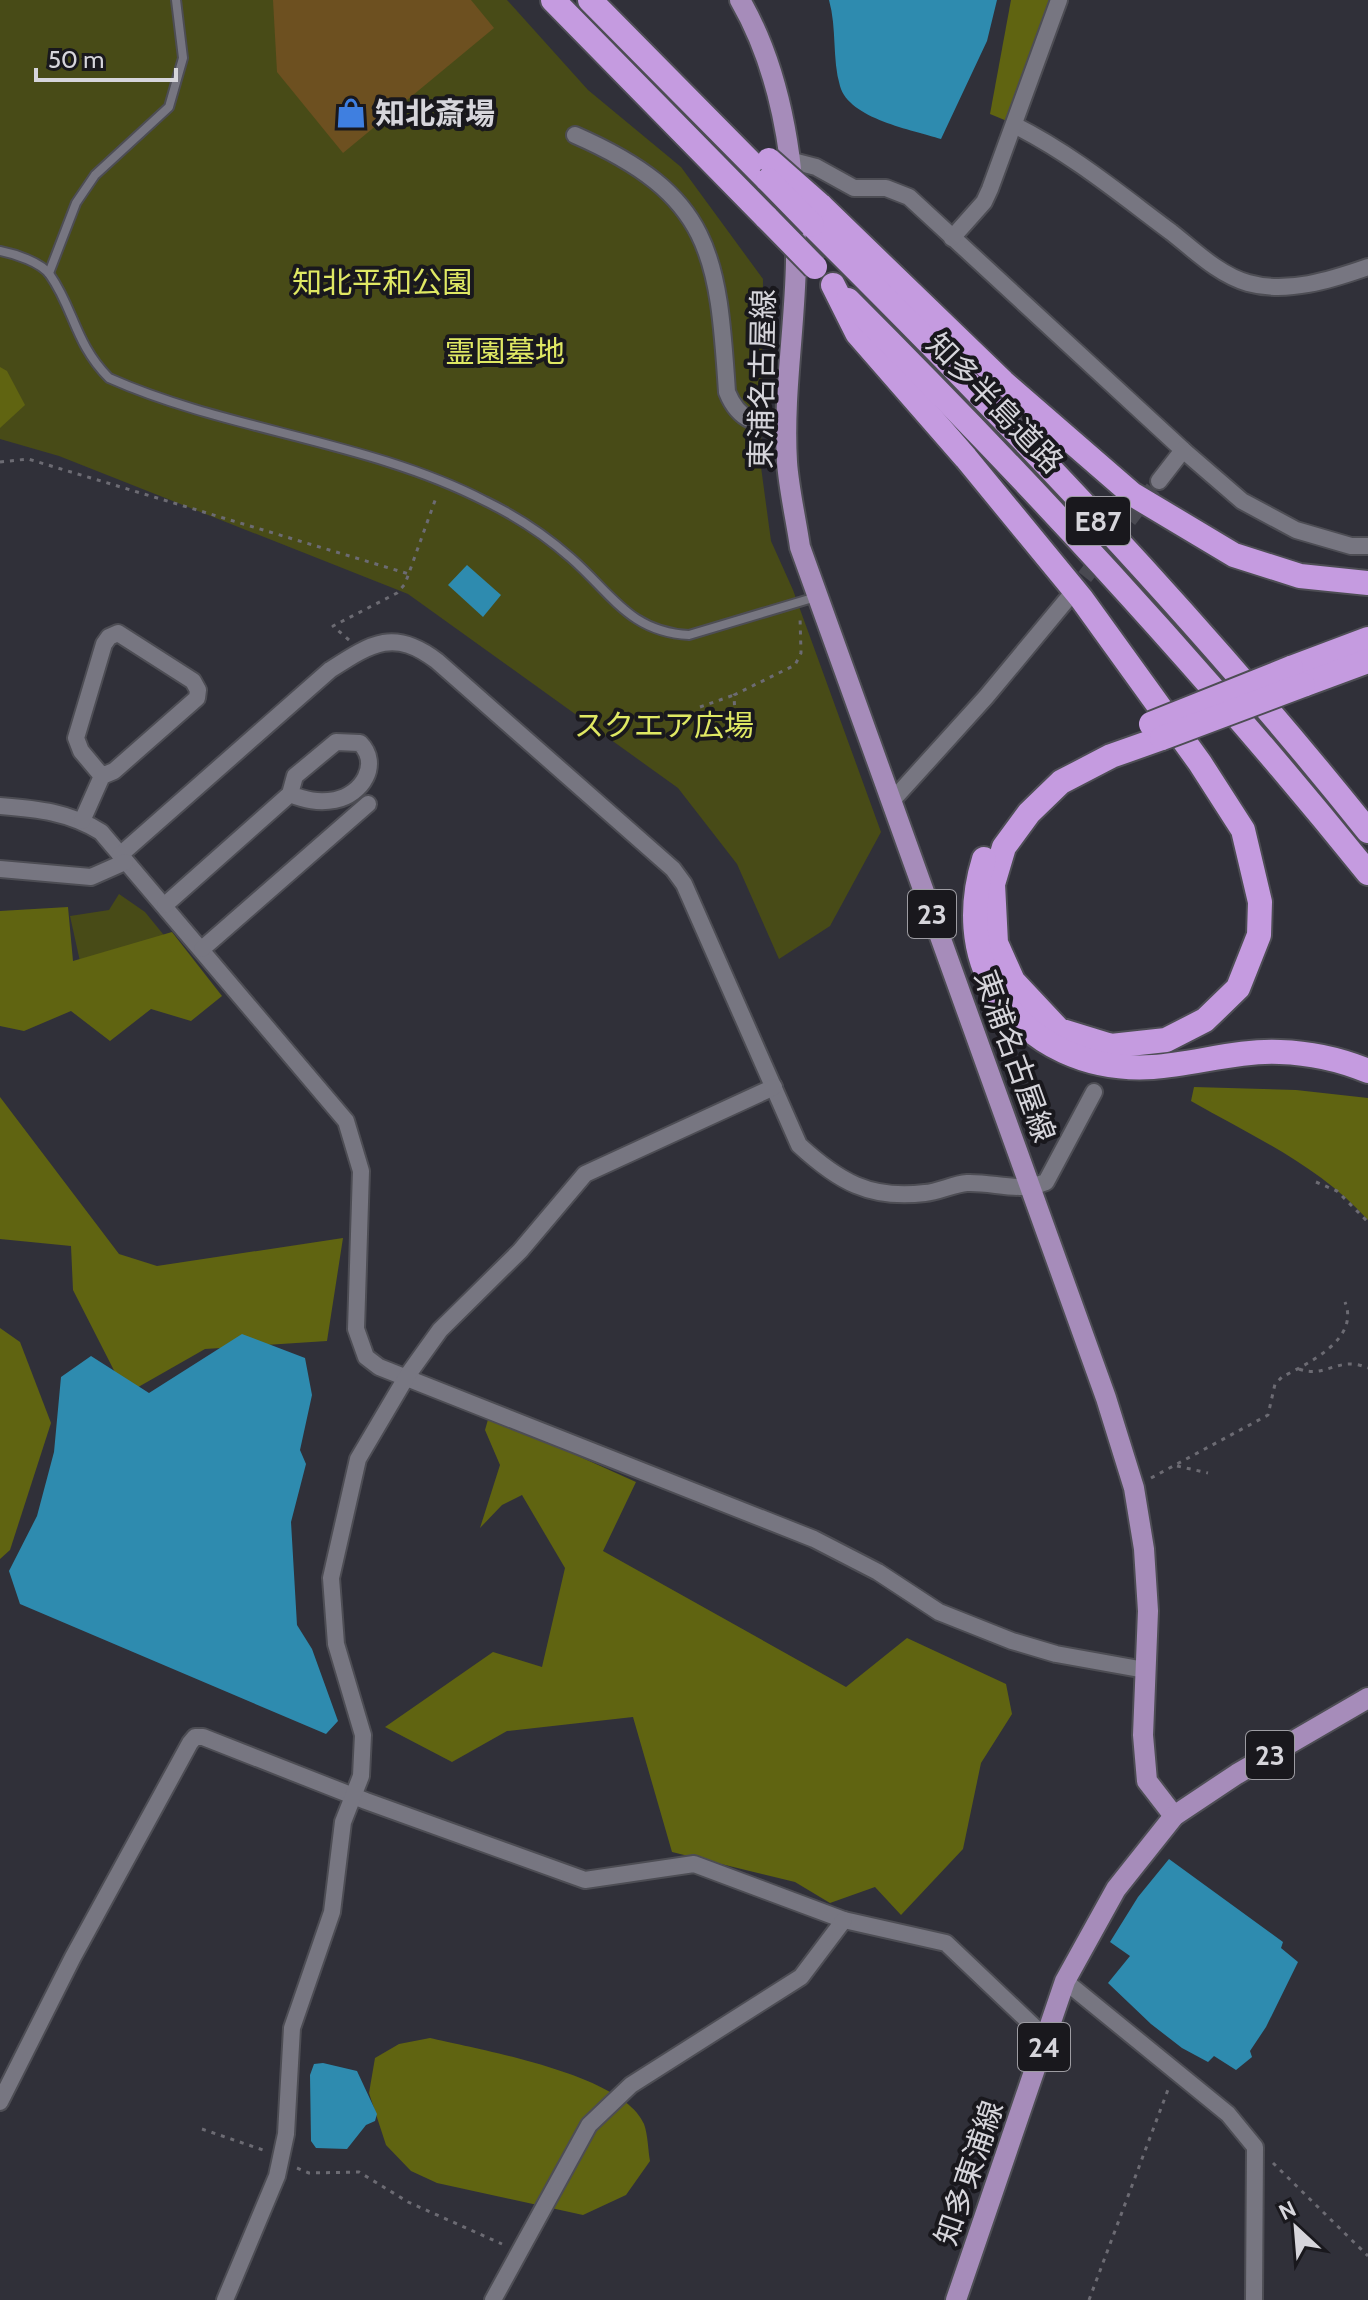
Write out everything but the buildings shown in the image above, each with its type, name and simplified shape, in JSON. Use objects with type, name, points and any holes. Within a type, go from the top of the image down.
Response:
[{"type":"highway","name":"知多半島道路","points":[[553,0],[958,410],[1131,594],[1368,873]]},
{"type":"highway","name":"知多半島道路","points":[[590,0],[672,83],[775,167],[968,384],[1224,657],[1368,831]]},
{"type":"highway","points":[[816,215],[1132,494],[1234,555],[1300,576],[1368,583]]},
{"type":"highway","points":[[833,285],[857,333],[966,458],[1081,598],[1200,763],[1243,830],[1260,902],[1259,935],[1238,988],[1205,1020],[1166,1040],[1111,1046],[1059,1030],[1013,981],[996,943],[993,884],[1004,847],[1029,813],[1061,782],[1156,731]]},
{"type":"highway","points":[[1368,639],[1297,676],[1156,731],[1085,751],[1059,766],[1019,801],[997,831],[976,891],[974,929],[985,974],[1009,1012],[1057,1050],[1092,1063],[1151,1067],[1278,1052],[1334,1058],[1368,1071]]},
{"type":"highway","points":[[1297,676],[1368,661]]},
{"type":"main road","name":"東浦名古屋線","points":[[740,0],[775,81],[775,167],[796,260],[787,463],[808,599],[891,802],[1106,1398],[1134,1488],[1147,1596],[1143,1735],[1147,1781],[1174,1816]]},
{"type":"main road","name":"23","points":[[1174,1816],[1237,1774],[1368,1698]]},
{"type":"main road","name":"知多東浦線","points":[[956,2300],[1065,1981],[1116,1889],[1174,1816]]},
{"type":"street","points":[[952,238],[984,202],[1059,0]]},
{"type":"street","points":[[1014,125],[1056,146],[1212,263],[1247,283],[1267,286],[1309,284],[1368,267]]},
{"type":"street","points":[[575,135],[621,155],[664,186],[681,206],[696,228],[718,284],[727,392],[733,407],[757,425],[787,426]]},
{"type":"street","points":[[775,167],[816,167],[854,188],[900,192],[1242,501],[1270,517],[1323,539],[1368,546]]},
{"type":"street","points":[[1159,481],[1183,450]]},
{"type":"street","points":[[891,802],[986,697],[1069,597]]},
{"type":"street","points":[[82,821],[102,776],[114,771],[197,698],[198,690],[193,681],[125,634],[118,633],[109,637],[104,644],[76,738],[81,751],[102,776]]},
{"type":"street","points":[[0,869],[91,877],[123,858],[330,670],[361,650],[393,640],[417,646],[673,869],[684,884],[799,1145],[831,1175],[875,1192],[928,1193],[966,1183],[1030,1188],[1046,1182],[1094,1092]]},
{"type":"street","points":[[165,905],[290,794],[295,776],[336,742],[360,743],[368,752],[372,764],[369,775],[338,800],[308,801],[290,794]]},
{"type":"street","points":[[202,949],[368,804]]},
{"type":"street","points":[[0,806],[49,810],[82,821],[101,832],[346,1121],[361,1171],[356,1329],[366,1357],[379,1367],[814,1539],[878,1572],[939,1612],[1056,1654],[1145,1670]]},
{"type":"street","points":[[225,2300],[277,2176],[292,2028],[332,1912],[343,1822],[361,1776],[363,1735],[336,1644],[331,1578],[358,1459],[407,1376],[440,1330],[520,1251],[585,1174],[774,1087]]},
{"type":"street","points":[[0,2102],[73,1957],[195,1737],[203,1737],[585,1880],[694,1864],[844,1920],[946,1943],[1047,2039]]},
{"type":"street","points":[[493,2300],[589,2125],[631,2085],[801,1977],[844,1920]]},
{"type":"street","points":[[1065,1981],[1228,2114],[1255,2147],[1254,2300]]},
{"type":"lane","points":[[49,273],[76,203],[95,175],[169,107],[183,58],[176,0]]},
{"type":"lane","points":[[0,251],[24,258],[49,273],[81,343],[109,378],[442,481],[529,525],[569,556],[626,614],[668,634],[689,635],[719,629],[808,599]]},
{"type":"path","points":[[0,462],[28,459],[409,574]]},
{"type":"path","points":[[361,650],[333,626],[397,593],[409,574],[442,481]]},
{"type":"path","points":[[700,707],[734,695],[795,665],[801,653],[808,599]]},
{"type":"path","points":[[708,735],[736,737],[734,695]]},
{"type":"path","points":[[1316,1182],[1337,1191],[1368,1222]]},
{"type":"path","points":[[1134,1488],[1268,1415],[1275,1384],[1342,1335],[1349,1313],[1345,1302]]},
{"type":"path","points":[[1298,1368],[1324,1370],[1348,1361],[1368,1368]]},
{"type":"path","points":[[1176,1466],[1180,1470],[1208,1473]]},
{"type":"path","points":[[1089,2300],[1169,2087],[1180,2075]]},
{"type":"path","points":[[202,2129],[281,2158],[309,2173],[359,2172],[408,2202],[518,2253]]},
{"type":"path","points":[[1255,2147],[1368,2256]]},
{"type":"green space","name":"知北平和公園","points":[[0,0],[507,0],[588,90],[681,167],[763,279],[761,467],[771,541],[793,590],[881,832],[830,926],[779,959],[737,864],[678,788],[408,594],[59,456],[0,439]]},
{"type":"green space","points":[[119,894],[145,912],[167,939],[81,966],[70,916],[109,910]]},
{"type":"shaded area","points":[[1011,0],[1050,0],[1007,121],[990,114]]},
{"type":"shaded area","points":[[0,367],[7,371],[25,405],[0,428]]},
{"type":"shaded area","points":[[68,907],[73,961],[172,932],[222,996],[191,1021],[151,1009],[110,1041],[71,1011],[24,1031],[0,1026],[0,911]]},
{"type":"shaded area","points":[[1194,1087],[1296,1090],[1368,1098],[1368,1220],[1307,1168],[1191,1101]]},
{"type":"shaded area","points":[[0,1097],[119,1254],[157,1266],[343,1238],[327,1341],[205,1349],[126,1394],[73,1290],[71,1246],[0,1239]]},
{"type":"shaded area","points":[[0,1328],[20,1342],[51,1423],[10,1550],[0,1559]]},
{"type":"shaded area","points":[[489,1416],[636,1482],[603,1551],[846,1687],[907,1638],[1006,1684],[1012,1714],[981,1763],[963,1849],[901,1915],[875,1887],[830,1903],[795,1882],[672,1852],[633,1717],[507,1731],[452,1762],[385,1727],[493,1652],[542,1667],[565,1568],[522,1495],[502,1505],[480,1528],[500,1465],[485,1430]]},
{"type":"shaded area","points":[[430,2038],[548,2067],[609,2091],[631,2106],[644,2124],[650,2161],[626,2195],[583,2215],[437,2183],[411,2171],[386,2145],[369,2093],[375,2058],[399,2044]]},
{"type":"water","points":[[829,0],[997,0],[987,41],[941,139],[883,122],[856,107],[846,97],[838,76]]},
{"type":"water","points":[[467,565],[501,595],[483,617],[448,585]]},
{"type":"water","points":[[242,1334],[305,1358],[312,1395],[300,1450],[306,1464],[291,1522],[297,1625],[312,1649],[338,1721],[326,1734],[20,1604],[9,1571],[37,1516],[54,1452],[61,1377],[91,1356],[149,1393]]},
{"type":"water","points":[[1169,1859],[1283,1942],[1281,1948],[1298,1962],[1266,2027],[1250,2051],[1252,2057],[1236,2070],[1214,2056],[1208,2062],[1182,2048],[1151,2024],[1108,1983],[1130,1956],[1110,1942],[1138,1897]]},
{"type":"water","points":[[323,2063],[357,2071],[377,2114],[375,2121],[366,2125],[347,2149],[316,2148],[311,2141],[310,2075],[314,2064]]},
{"type":"tunnel","points":[[1070,596],[1159,481]]},
{"type":"place","name":"知北斎場","points":[[351,113]]},
{"type":"park label","name":"霊園墓地","points":[[505,351]]},
{"type":"park label","name":"スクエア広場","points":[[664,725]]}]
